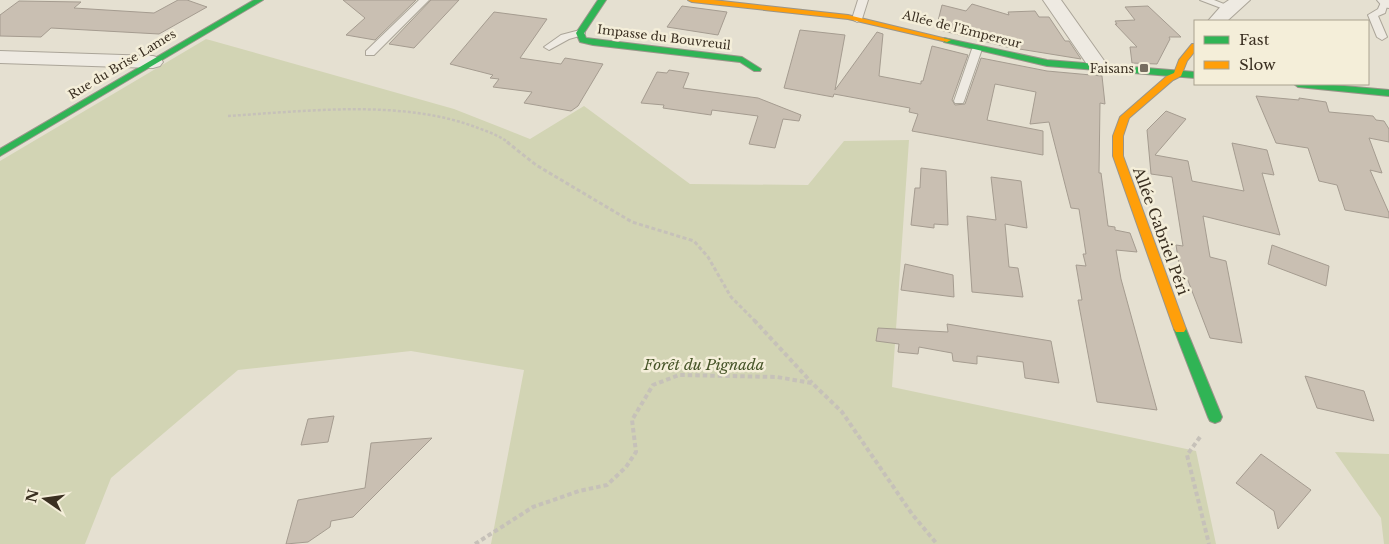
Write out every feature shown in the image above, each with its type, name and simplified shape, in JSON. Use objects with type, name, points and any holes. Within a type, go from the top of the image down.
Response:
[{"type":"street","name":"Rue du Brise Lames","points":[[0,152],[259,0]]},
{"type":"street","name":"Impasse du Bouvreuil","points":[[602,0],[580,33],[583,40],[593,43],[742,60],[757,69]]},
{"type":"street","name":"Allée de l'Empereur","points":[[692,0],[857,19],[977,49],[1047,63],[1100,69],[1194,75]]},
{"type":"street","points":[[1052,0],[1100,69]]},
{"type":"street","points":[[1178,74],[1184,60],[1194,47]]},
{"type":"street","points":[[0,57],[153,62]]},
{"type":"street","name":"Allée Gabriel Péri","points":[[1178,74],[1170,78],[1125,117],[1118,136],[1118,156],[1185,343],[1216,417]]},
{"type":"street","points":[[1308,85],[1389,93]]},
{"type":"lane","points":[[370,53],[424,0]]},
{"type":"lane","points":[[857,19],[863,0]]},
{"type":"lane","points":[[1205,0],[1229,10]]},
{"type":"lane","points":[[1382,37],[1373,15],[1382,11],[1387,1]]},
{"type":"lane","points":[[549,47],[565,37],[580,33]]},
{"type":"lane","points":[[959,100],[977,49]]},
{"type":"path","points":[[228,116],[308,111],[390,110],[432,115],[468,124],[501,137],[536,165],[632,222],[694,241],[708,257],[732,297],[812,383],[842,412],[912,514],[937,544]]},
{"type":"path","points":[[475,544],[533,507],[579,491],[607,484],[626,467],[636,452],[632,420],[653,385],[679,375],[777,377],[812,383]]},
{"type":"path","points":[[1209,544],[1187,455],[1216,417]]},
{"type":"green space","name":"Forêt du Pignada","points":[[206,39],[454,109],[530,139],[584,106],[690,184],[808,185],[844,141],[909,140],[892,387],[1196,451],[1216,544],[491,544],[524,370],[411,351],[238,370],[111,478],[85,544],[0,544],[0,161]]},
{"type":"green space","points":[[1335,452],[1389,454],[1389,544],[1384,544],[1381,518]]},
{"type":"building","points":[[178,0],[187,0],[207,7],[159,34],[51,28],[41,37],[0,36],[0,15],[19,1],[81,2],[74,8],[154,13]]},
{"type":"building","points":[[343,0],[416,0],[375,40],[346,35],[365,18]]},
{"type":"building","points":[[431,0],[459,0],[414,48],[389,44]]},
{"type":"building","points":[[972,4],[1009,15],[1008,12],[1035,11],[1039,17],[1049,17],[1065,41],[1069,41],[1081,59],[1007,47],[936,29],[942,5],[966,11]]},
{"type":"building","points":[[682,6],[727,12],[718,35],[667,27]]},
{"type":"building","points":[[1148,6],[1181,37],[1169,37],[1170,39],[1157,64],[1132,63],[1130,47],[1137,47],[1115,24],[1117,24],[1115,21],[1135,20],[1125,7]]},
{"type":"building","points":[[494,12],[547,19],[520,58],[561,64],[565,58],[603,64],[578,106],[571,111],[524,103],[532,92],[493,87],[499,79],[490,78],[493,75],[450,64]]},
{"type":"building","points":[[800,30],[845,35],[835,90],[877,32],[883,34],[879,76],[921,84],[932,46],[968,55],[952,100],[955,105],[965,104],[981,58],[1047,71],[1102,76],[1105,104],[1100,103],[1099,173],[1101,173],[1108,226],[1115,227],[1115,230],[1130,233],[1137,252],[1116,250],[1121,279],[1157,410],[1097,402],[1078,300],[1082,300],[1076,265],[1086,266],[1083,254],[1086,254],[1079,209],[1071,208],[1049,122],[1030,124],[1036,92],[995,84],[987,120],[1043,131],[1043,155],[912,131],[918,114],[909,112],[910,108],[834,94],[833,97],[784,88]]},
{"type":"building","points":[[669,70],[689,73],[683,88],[758,98],[801,115],[799,121],[783,119],[775,148],[749,144],[758,116],[712,110],[711,115],[663,108],[664,105],[641,103],[657,72],[667,73]]},
{"type":"building","points":[[1256,96],[1299,100],[1299,98],[1326,102],[1329,112],[1373,116],[1376,120],[1384,121],[1389,129],[1389,142],[1369,138],[1382,173],[1370,170],[1389,213],[1389,218],[1345,210],[1337,185],[1319,181],[1308,148],[1276,143]]},
{"type":"building","points":[[1166,111],[1186,119],[1155,155],[1188,161],[1192,181],[1244,191],[1232,143],[1267,150],[1274,175],[1262,173],[1280,235],[1203,216],[1210,257],[1226,261],[1242,343],[1210,338],[1187,278],[1181,277],[1176,245],[1183,246],[1172,177],[1151,174],[1147,130]]},
{"type":"building","points":[[921,168],[946,171],[948,225],[934,224],[934,228],[911,225],[915,188],[920,188]]},
{"type":"building","points":[[991,177],[1021,181],[1027,228],[1005,224],[1009,267],[1018,268],[1023,297],[972,292],[967,216],[996,220]]},
{"type":"building","points":[[1272,245],[1329,266],[1326,286],[1268,264]]},
{"type":"building","points":[[905,264],[953,275],[954,297],[901,290]]},
{"type":"building","points":[[947,324],[1051,341],[1059,383],[1025,378],[1023,362],[977,356],[977,364],[953,361],[952,353],[919,347],[918,354],[898,352],[899,344],[876,341],[878,328],[948,332]]},
{"type":"building","points":[[1305,376],[1364,391],[1374,421],[1317,408]]},
{"type":"building","points":[[334,416],[328,442],[301,445],[308,419]]},
{"type":"building","points":[[432,438],[353,517],[331,521],[330,527],[308,542],[286,544],[298,500],[365,488],[371,443]]},
{"type":"building","points":[[1261,454],[1311,490],[1278,529],[1274,511],[1236,483]]},
{"type":"traffic: fast","points":[[0,153],[259,0]]},
{"type":"traffic: fast","points":[[602,0],[580,33],[583,40],[593,43],[742,60],[757,69]]},
{"type":"traffic: fast","points":[[947,40],[1047,63],[1194,75]]},
{"type":"traffic: fast","points":[[1308,85],[1389,93]]},
{"type":"traffic: fast","points":[[1180,329],[1215,417]]},
{"type":"traffic: slow","points":[[692,0],[848,17],[947,40]]},
{"type":"traffic: slow","points":[[1180,329],[1118,156],[1118,136],[1125,117],[1170,78],[1178,74],[1183,60],[1194,47]]},
{"type":"place","name":"Faisans","points":[[1144,68]]}]
